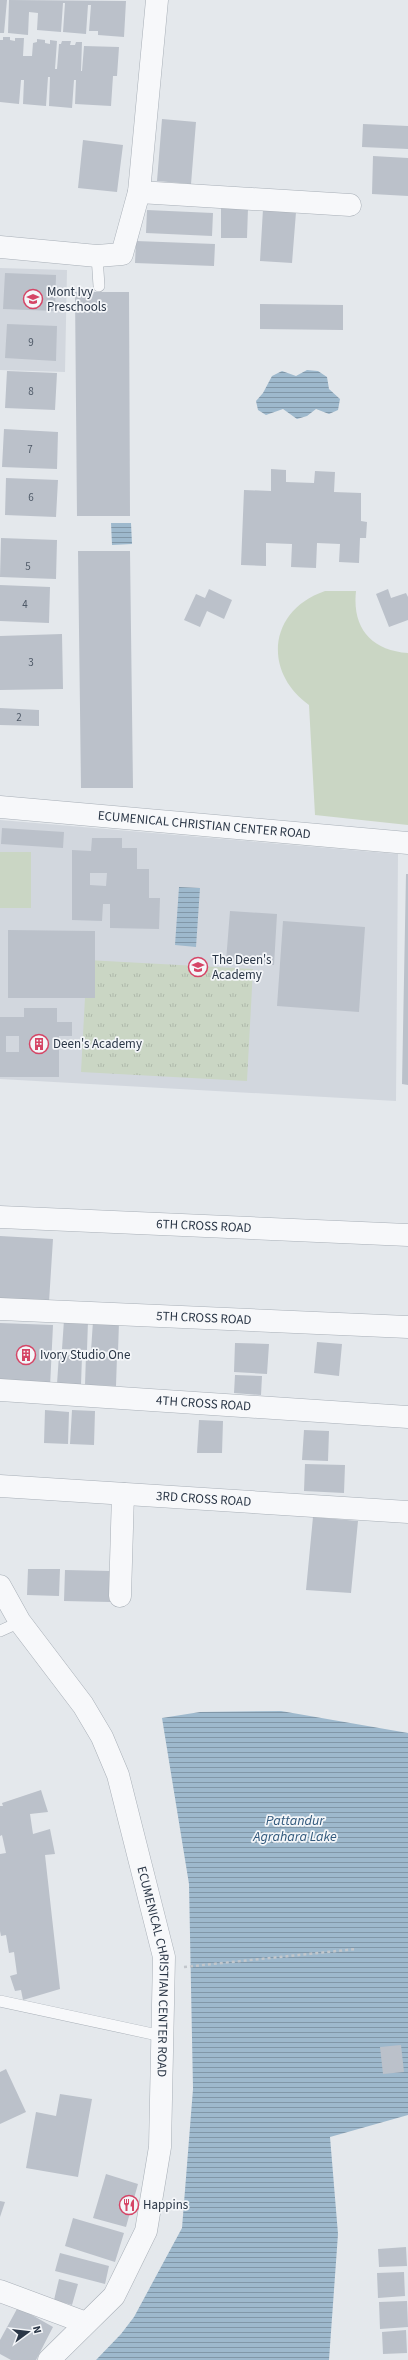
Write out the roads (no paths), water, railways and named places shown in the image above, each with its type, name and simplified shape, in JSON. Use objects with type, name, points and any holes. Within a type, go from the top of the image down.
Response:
[{"type":"street","points":[[0,247],[97,256],[122,254],[139,192],[157,0]]},
{"type":"street","points":[[139,192],[350,205]]},
{"type":"street","name":"ECUMENICAL CHRISTIAN CENTER ROAD","points":[[0,807],[408,843]]},
{"type":"street","name":"6TH CROSS ROAD","points":[[0,1218],[408,1235]]},
{"type":"street","name":"5TH CROSS ROAD","points":[[0,1309],[408,1327]]},
{"type":"street","name":"4TH CROSS ROAD","points":[[0,1390],[408,1417]]},
{"type":"street","name":"3RD CROSS ROAD","points":[[0,1486],[408,1512]]},
{"type":"street","points":[[120,1596],[123,1494]]},
{"type":"street","name":"ECUMENICAL CHRISTIAN CENTER ROAD","points":[[0,1586],[20,1622],[83,1705],[102,1737],[118,1775],[164,1957],[160,2147],[146,2231],[114,2296],[49,2360]]},
{"type":"street","points":[[0,2291],[86,2323]]},
{"type":"lane","points":[[97,256],[99,286]]},
{"type":"lane","points":[[0,1631],[20,1622]]},
{"type":"lane","points":[[0,2001],[162,2036]]},
{"type":"water","points":[[307,370],[318,371],[327,377],[329,389],[340,399],[338,410],[329,414],[316,409],[307,416],[297,419],[283,409],[266,415],[258,410],[256,401],[263,393],[272,376],[282,371],[296,376]]},
{"type":"water","points":[[111,523],[131,523],[132,544],[112,545]]},
{"type":"water","points":[[179,887],[200,888],[196,947],[175,945]]},
{"type":"water","name":"Pattandur Agrahara Lake","points":[[281,1711],[408,1733],[408,2115],[330,2137],[338,2234],[329,2360],[96,2360],[121,2334],[134,2317],[182,2228],[193,2089],[189,1884],[162,1718],[200,1712]]},
{"type":"place","name":"Mont Ivy Preschools","points":[[33,299]]},
{"type":"place","name":"The Deen's Academy","points":[[198,967]]},
{"type":"place","name":"Deen's Academy","points":[[39,1044]]},
{"type":"place","name":"Ivory Studio One","points":[[26,1355]]},
{"type":"place","name":"Happins","points":[[129,2205]]}]
